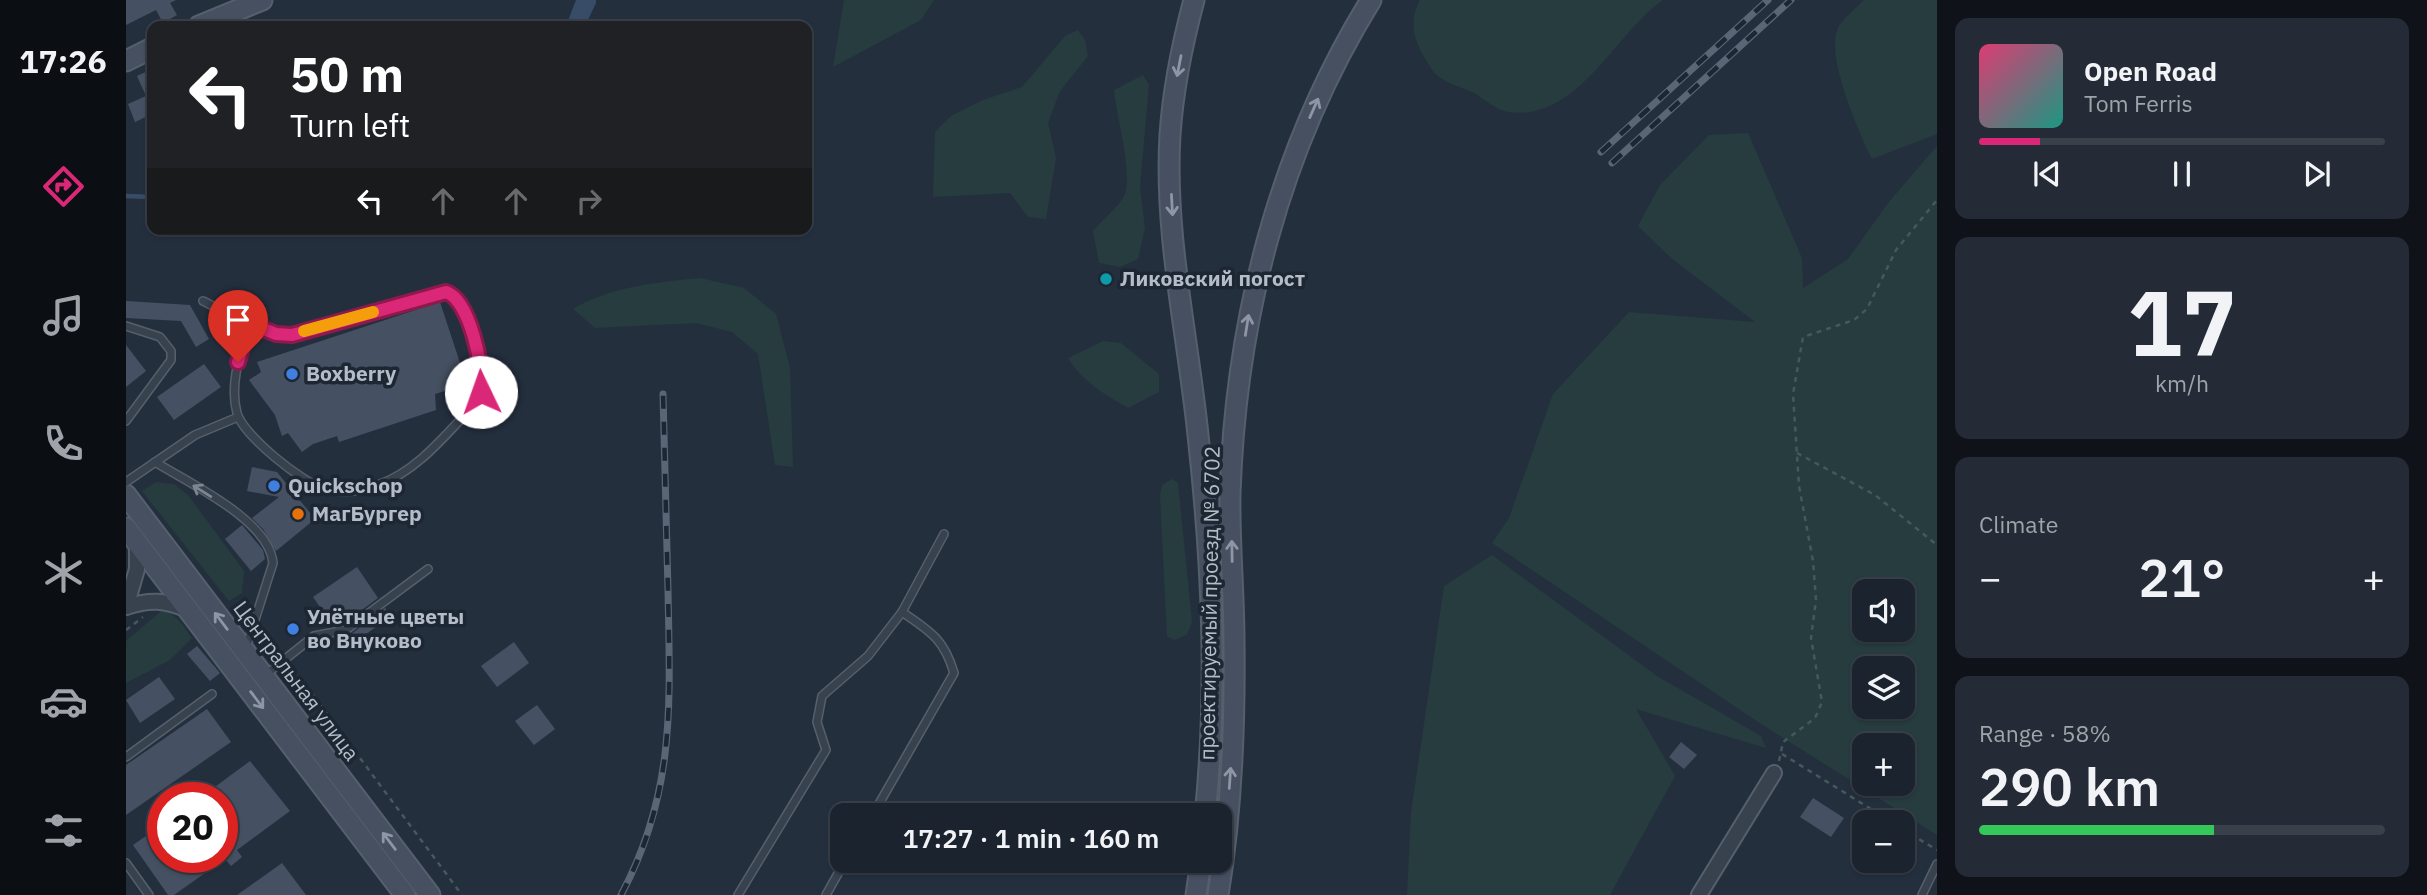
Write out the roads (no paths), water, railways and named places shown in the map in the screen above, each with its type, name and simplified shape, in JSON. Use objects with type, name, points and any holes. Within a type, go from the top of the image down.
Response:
[{"type":"main road","points":[[211,21],[262,0]]},
{"type":"main road","name":"проектируемый проезд № 6702","points":[[1194,0],[1178,71],[1170,137],[1173,236],[1212,571],[1213,708],[1206,803]]},
{"type":"main road","name":"проектируемый проезд № 6702","points":[[1218,895],[1229,798],[1234,706],[1230,494],[1237,395],[1248,317],[1269,229],[1299,141],[1336,62],[1371,0]]},
{"type":"main road","points":[[126,61],[147,50]]},
{"type":"main road","name":"Центральная улица","points":[[126,495],[245,652],[269,672],[430,895]]},
{"type":"main road","name":"Центральная улица","points":[[132,536],[405,895]]},
{"type":"main road","points":[[1196,895],[1199,873]]},
{"type":"street","points":[[126,607],[137,569],[132,536]]},
{"type":"street","points":[[126,607],[148,600],[167,601],[189,610]]},
{"type":"street","points":[[1699,895],[1774,773]]},
{"type":"lane","points":[[203,301],[276,334],[292,335],[446,292],[460,301],[478,354],[483,380],[476,403],[421,460],[377,486],[346,492],[316,486],[268,450],[238,417],[235,385],[249,323]]},
{"type":"lane","points":[[126,326],[160,337],[170,345],[171,359],[126,421]]},
{"type":"lane","points":[[126,482],[209,427],[238,417]]},
{"type":"lane","points":[[155,462],[249,520],[272,554],[274,563],[245,652]]},
{"type":"lane","points":[[738,895],[826,750],[817,722],[822,696],[868,656],[902,612],[944,534]]},
{"type":"lane","points":[[269,672],[314,636],[346,630],[428,569]]},
{"type":"lane","points":[[879,803],[954,673],[948,654],[936,635],[902,612]]},
{"type":"lane","points":[[126,757],[212,694]]},
{"type":"lane","points":[[126,863],[149,895]]},
{"type":"lane","points":[[1922,895],[1937,864]]},
{"type":"lane","points":[[826,895],[838,873]]},
{"type":"water","points":[[576,0],[596,0],[587,21],[568,21]]},
{"type":"waterway","points":[[126,196],[147,197]]},
{"type":"railway","points":[[1601,152],[1768,0]]},
{"type":"railway","points":[[1612,163],[1791,0]]},
{"type":"railway","points":[[621,895],[639,857],[652,820],[666,746],[669,671],[663,394]]},
{"type":"place","name":"Ликовский погост","points":[[1106,279]]},
{"type":"place","name":"Boxberry","points":[[292,374]]},
{"type":"place","name":"Quickschop","points":[[274,486]]},
{"type":"place","name":"МагБургер","points":[[298,514]]},
{"type":"place","name":"Улётные цветы во Внуково","points":[[293,629]]}]
